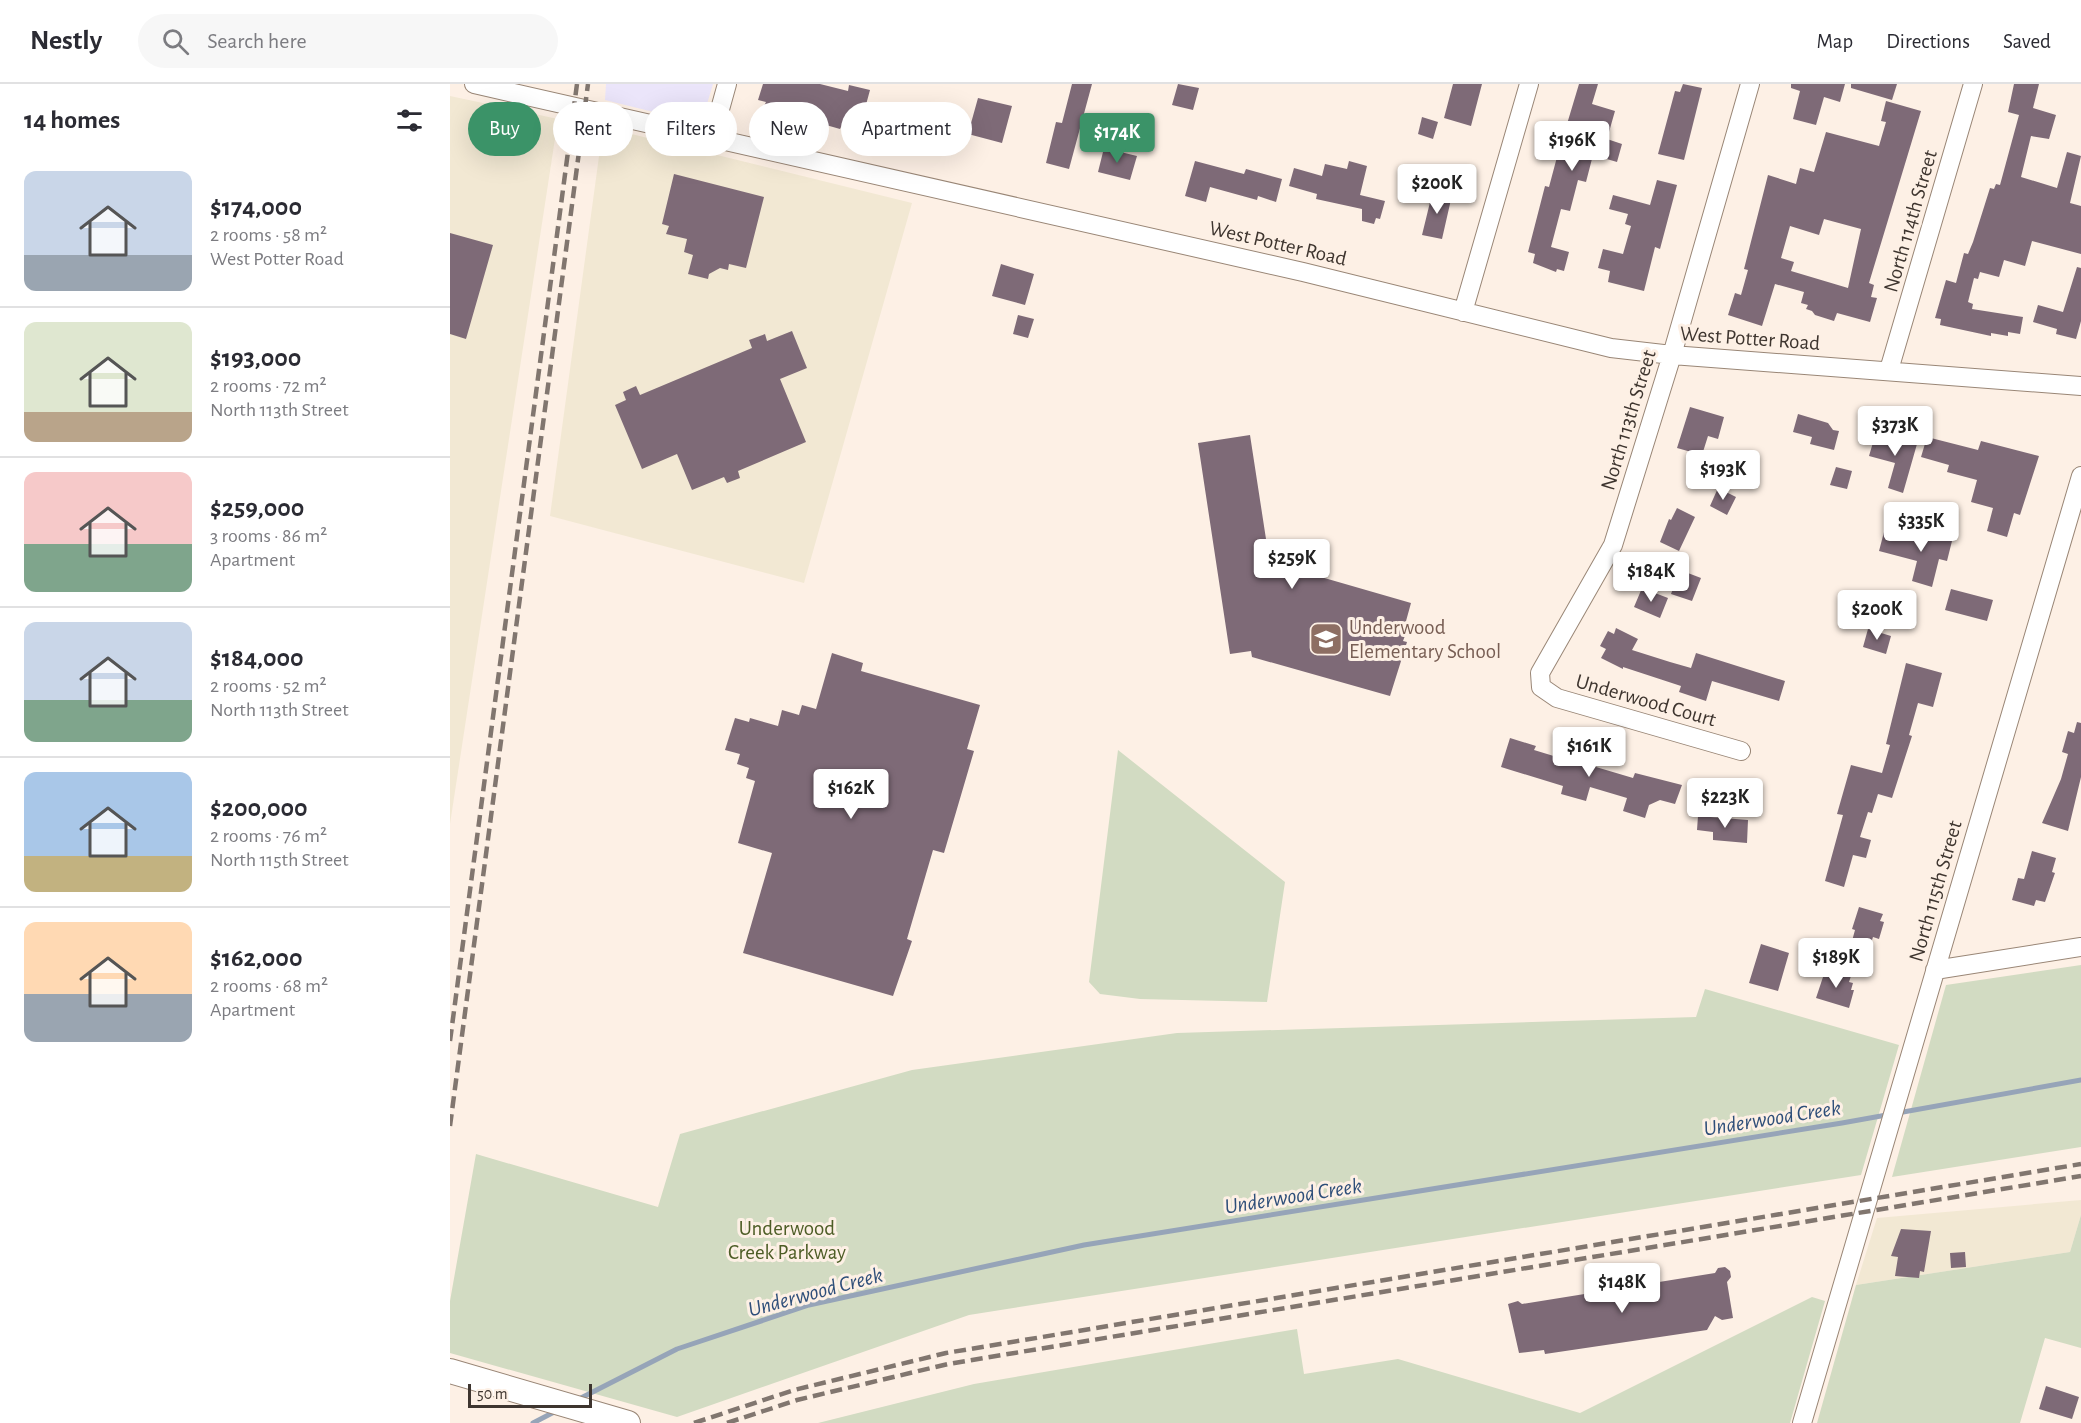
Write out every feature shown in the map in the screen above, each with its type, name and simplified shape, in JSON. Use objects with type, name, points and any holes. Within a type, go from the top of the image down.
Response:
[{"type":"street","name":"West Potter Road","points":[[474,84],[645,123]]},
{"type":"street","points":[[722,102],[727,84]]},
{"type":"street","points":[[1464,312],[1529,84]]},
{"type":"street","name":"North 113th Street","points":[[1541,687],[1540,673],[1613,545],[1672,355],[1750,84]]},
{"type":"street","name":"North 114th Street","points":[[1890,370],[1973,84]]},
{"type":"street","name":"West Potter Road","points":[[737,144],[1303,272],[1611,348],[1672,355],[1890,370],[2081,387]]},
{"type":"street","name":"North 115th Street","points":[[1802,1423],[2081,476]]},
{"type":"street","name":"Underwood Court","points":[[1541,687],[1557,698],[1741,751]]},
{"type":"street","points":[[1935,970],[2081,946]]},
{"type":"street","points":[[450,1371],[628,1423]]},
{"type":"shaded area","points":[[606,84],[713,84],[708,102],[645,102],[645,110],[633,107],[633,102],[605,100]]},
{"type":"shaded area","points":[[450,96],[478,102],[468,102],[468,156],[541,156],[541,115],[553,118],[553,152],[450,824]]},
{"type":"shaded area","points":[[633,134],[645,137],[645,156],[721,156],[912,203],[804,583],[550,516],[599,156],[633,156]]},
{"type":"shaded area","points":[[2081,1200],[2081,1215],[2070,1252],[1856,1285],[1877,1218]]},
{"type":"green space","points":[[1118,750],[1285,882],[1267,1002],[1140,999],[1100,994],[1089,982]]},
{"type":"green space","points":[[2081,965],[2081,1147],[1892,1177],[1946,985]]},
{"type":"green space","name":"Underwood Creek Parkway","points":[[1705,989],[1899,1045],[1861,1175],[969,1315],[677,1417],[450,1353],[450,1301],[476,1154],[658,1207],[680,1134],[912,1070],[1177,1033],[1696,1017]]},
{"type":"green space","points":[[2081,1215],[2081,1348],[2045,1338],[2020,1423],[1817,1423],[1856,1285],[2070,1252]]},
{"type":"green space","points":[[1812,1297],[1825,1301],[1790,1423],[818,1423],[974,1384],[1297,1329],[1304,1374],[1398,1359],[1580,1413]]},
{"type":"building","points":[[763,84],[820,84],[848,91],[849,85],[870,90],[867,102],[841,102],[840,129],[829,126],[829,102],[758,100]]},
{"type":"building","points":[[1072,84],[1092,84],[1069,169],[1046,163],[1056,122],[1062,123]]},
{"type":"building","points":[[1178,84],[1199,88],[1193,110],[1172,105]]},
{"type":"building","points":[[1453,84],[1482,84],[1471,126],[1444,118]]},
{"type":"building","points":[[1579,84],[1598,84],[1592,104],[1615,111],[1607,139],[1622,144],[1617,162],[1593,155],[1586,182],[1578,180],[1570,211],[1561,209],[1551,247],[1569,252],[1564,271],[1557,269],[1556,272],[1533,263],[1535,254],[1528,252],[1545,186],[1549,187],[1557,157],[1562,158],[1570,125],[1567,124]]},
{"type":"building","points":[[1683,84],[1702,88],[1684,160],[1658,154],[1675,91],[1680,92]]},
{"type":"building","points":[[1791,84],[1845,84],[1840,102],[1824,97],[1816,125],[1793,119],[1800,91],[1791,88]]},
{"type":"building","points":[[1851,84],[1897,84],[1892,100],[1851,88]]},
{"type":"building","points":[[2014,84],[2039,84],[2033,108],[2056,115],[2049,139],[2031,136],[2021,177],[2057,188],[2067,152],[2081,156],[2070,203],[2081,206],[2081,254],[2032,241],[2025,266],[2004,260],[1999,277],[1980,272],[1978,279],[1974,278],[1968,302],[1973,304],[1972,309],[2023,317],[2020,334],[2008,332],[2008,336],[1991,333],[1991,336],[1940,325],[1941,319],[1935,318],[1946,280],[1956,283],[1964,253],[1968,254],[1973,242],[1990,188],[1994,189],[1996,184],[2000,185],[2019,115],[2008,112]]},
{"type":"building","points":[[978,98],[1012,106],[1002,143],[972,135],[972,120]]},
{"type":"building","points":[[1886,101],[1921,111],[1869,283],[1874,285],[1871,297],[1877,298],[1870,322],[1837,313],[1834,321],[1815,315],[1806,309],[1808,305],[1801,303],[1804,292],[1775,284],[1762,326],[1728,315],[1735,293],[1741,295],[1748,270],[1744,269],[1768,175],[1796,184],[1800,168],[1814,172],[1826,132],[1879,146],[1886,122],[1881,121]],"holes":[[[1824,219],[1861,229],[1848,288],[1791,271],[1794,262],[1781,258],[1790,226],[1819,235]]]},
{"type":"building","points":[[1422,117],[1438,122],[1433,139],[1418,134]]},
{"type":"building","points":[[1104,148],[1137,156],[1130,180],[1098,172]]},
{"type":"building","points":[[1195,161],[1244,174],[1246,169],[1282,179],[1276,202],[1258,196],[1257,200],[1210,187],[1206,202],[1185,196]]},
{"type":"building","points":[[1349,161],[1367,166],[1360,195],[1385,201],[1380,219],[1376,218],[1374,224],[1362,221],[1362,209],[1316,199],[1317,194],[1289,186],[1294,168],[1322,176],[1325,164],[1347,169]]},
{"type":"building","points":[[674,174],[764,197],[746,268],[729,264],[728,270],[720,268],[709,274],[708,279],[688,274],[693,255],[684,252],[687,239],[666,234],[669,226],[662,224]]},
{"type":"building","points":[[1657,180],[1677,185],[1660,249],[1655,247],[1644,291],[1608,282],[1610,271],[1598,268],[1603,249],[1623,254],[1631,226],[1625,224],[1628,214],[1609,209],[1613,195],[1650,205]]},
{"type":"building","points":[[1433,190],[1452,195],[1442,239],[1422,235]]},
{"type":"building","points":[[450,233],[493,245],[466,339],[450,334]]},
{"type":"building","points":[[1001,264],[1034,274],[1025,305],[992,296]]},
{"type":"building","points":[[2077,267],[2081,268],[2081,321],[2076,339],[2056,334],[2057,329],[2033,322],[2038,305],[2063,312]]},
{"type":"building","points":[[1018,315],[1034,319],[1028,338],[1013,334]]},
{"type":"building","points":[[792,331],[807,368],[780,379],[806,442],[738,471],[740,478],[727,483],[724,477],[692,490],[677,454],[642,469],[615,405],[626,400],[623,392],[636,386],[640,395],[752,348],[749,340],[765,334],[767,341]]},
{"type":"building","points":[[1690,407],[1724,417],[1718,439],[1708,436],[1702,455],[1677,448]]},
{"type":"building","points":[[1798,414],[1828,423],[1833,430],[1839,431],[1834,450],[1810,444],[1812,437],[1793,432]]},
{"type":"building","points":[[1877,429],[1917,444],[1903,493],[1888,488],[1895,463],[1869,456]]},
{"type":"building","points":[[1250,435],[1268,552],[1317,566],[1314,575],[1411,603],[1403,632],[1406,633],[1403,641],[1407,642],[1390,696],[1252,657],[1251,651],[1230,654],[1198,443]]},
{"type":"building","points":[[1927,437],[1978,450],[1981,441],[2039,456],[2020,515],[2014,513],[2007,537],[1987,531],[1993,508],[1971,502],[1977,480],[1947,472],[1949,465],[1921,457]]},
{"type":"building","points":[[1836,467],[1852,471],[1847,489],[1830,485]]},
{"type":"building","points":[[1718,488],[1736,497],[1727,515],[1710,506]]},
{"type":"building","points":[[1677,508],[1695,517],[1679,551],[1660,542],[1669,519],[1671,520]]},
{"type":"building","points":[[1933,528],[1954,533],[1947,561],[1939,559],[1932,587],[1912,581],[1917,561],[1879,551],[1884,532],[1918,542],[1920,536],[1930,539]]},
{"type":"building","points":[[1680,570],[1701,578],[1692,601],[1671,594]]},
{"type":"building","points":[[1642,588],[1668,598],[1660,618],[1634,607]]},
{"type":"building","points":[[1951,589],[1993,600],[1987,621],[1945,610]]},
{"type":"building","points":[[1616,628],[1638,639],[1632,650],[1670,662],[1691,668],[1696,653],[1785,681],[1779,701],[1712,681],[1706,701],[1679,692],[1681,686],[1623,667],[1623,669],[1601,658],[1606,649],[1600,646],[1608,631],[1614,634]]},
{"type":"building","points":[[1868,629],[1891,636],[1886,654],[1863,647]]},
{"type":"building","points":[[832,653],[863,663],[861,671],[980,705],[967,749],[974,751],[944,853],[933,850],[907,939],[912,941],[893,996],[743,953],[772,853],[738,843],[755,781],[746,778],[749,768],[737,764],[740,754],[725,750],[735,718],[749,722],[750,718],[778,726],[782,710],[799,715],[802,705],[816,709]]},
{"type":"building","points":[[1906,663],[1942,673],[1933,707],[1918,703],[1909,735],[1912,736],[1892,798],[1878,794],[1872,813],[1868,812],[1860,837],[1871,840],[1866,858],[1853,855],[1844,887],[1825,881],[1843,815],[1837,814],[1851,765],[1882,773],[1890,745],[1886,744]]},
{"type":"building","points":[[2077,722],[2081,723],[2081,777],[2068,831],[2042,823],[2061,779],[2068,754],[2062,752],[2068,731],[2074,733]]},
{"type":"building","points":[[1510,738],[1536,746],[1534,750],[1570,761],[1573,752],[1598,759],[1596,767],[1633,778],[1635,773],[1682,785],[1675,804],[1660,800],[1649,805],[1645,818],[1623,811],[1627,798],[1590,787],[1586,801],[1561,794],[1563,786],[1501,767]]},
{"type":"building","points":[[1698,816],[1748,820],[1747,843],[1713,840],[1713,832],[1697,830]]},
{"type":"building","points":[[2032,851],[2056,858],[2052,872],[2055,873],[2045,902],[2036,900],[2034,906],[2012,900],[2018,878],[2024,879]]},
{"type":"building","points":[[1859,907],[1883,914],[1880,921],[1884,922],[1879,939],[1873,937],[1870,946],[1852,941],[1855,930],[1852,929]]},
{"type":"building","points":[[1761,944],[1789,953],[1778,991],[1749,983]]},
{"type":"building","points":[[1825,971],[1851,976],[1849,982],[1853,983],[1851,990],[1854,990],[1849,1008],[1816,998]]},
{"type":"building","points":[[1901,1229],[1931,1231],[1924,1272],[1920,1271],[1919,1278],[1895,1276],[1898,1257],[1891,1256]]},
{"type":"building","points":[[1965,1252],[1966,1267],[1951,1268],[1950,1253]]},
{"type":"building","points":[[1725,1267],[1730,1271],[1731,1277],[1727,1282],[1733,1318],[1722,1320],[1715,1316],[1707,1330],[1545,1354],[1544,1350],[1519,1353],[1508,1304],[1518,1301],[1522,1304],[1715,1273],[1718,1268]]},
{"type":"building","points":[[2046,1386],[2079,1397],[2072,1419],[2039,1409]]},
{"type":"waterway","name":"Underwood Creek","points":[[577,1400],[677,1349],[809,1305],[1084,1245],[1842,1123],[2081,1080]]},
{"type":"waterway","name":"Underwood Creek","points":[[533,1423],[558,1410]]},
{"type":"railway","points":[[450,1041],[577,84]]},
{"type":"railway","points":[[450,1126],[588,84]]},
{"type":"railway","points":[[694,1423],[794,1390],[946,1353],[2081,1164]]},
{"type":"railway","points":[[727,1423],[797,1400],[948,1364],[2081,1176]]},
{"type":"place","name":"Underwood Elementary School","points":[[1326,639]]}]
